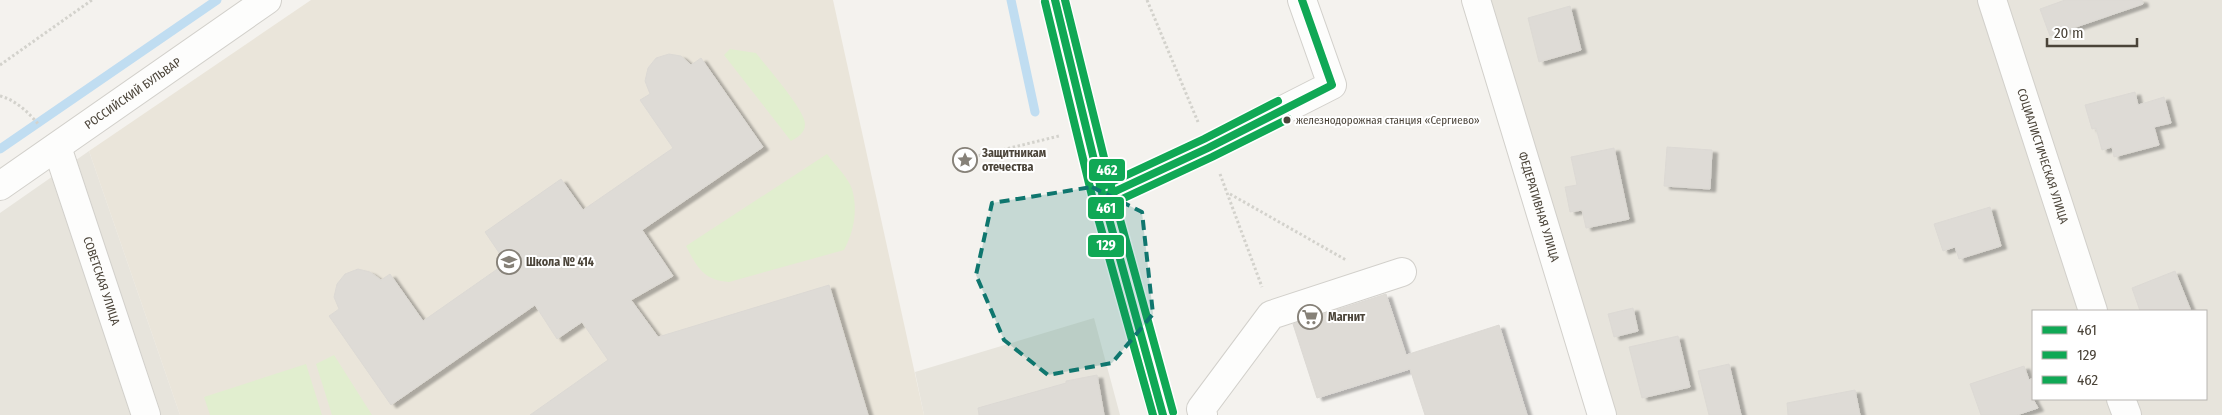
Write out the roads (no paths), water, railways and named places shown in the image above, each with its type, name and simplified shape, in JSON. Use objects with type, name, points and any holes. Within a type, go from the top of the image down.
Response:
[{"type":"street","name":"РОССИЙСКИЙ БУЛЬВАР","points":[[0,186],[267,0]]},
{"type":"street","points":[[1055,0],[1103,197],[1162,415]]},
{"type":"street","points":[[1103,197],[1208,148],[1332,85],[1302,0]]},
{"type":"street","name":"ФЕДЕРАТИВНАЯ УЛИЦА","points":[[1476,0],[1602,415]]},
{"type":"street","name":"СОЦИАЛИСТИЧЕСКАЯ УЛИЦА","points":[[1992,0],[2093,310]]},
{"type":"street","name":"СОВЕТСКАЯ УЛИЦА","points":[[57,147],[146,415]]},
{"type":"street","points":[[1203,415],[1201,409],[1271,315],[1402,272]]},
{"type":"street","points":[[2121,400],[2126,415]]},
{"type":"waterway","points":[[0,149],[217,0]]},
{"type":"waterway","points":[[1011,0],[1035,112]]},
{"type":"place","name":"железнодорожная станция «Сергиево»","points":[[1287,120]]},
{"type":"place","name":"Защитникам отечества","points":[[965,160]]},
{"type":"place","name":"Школа № 414","points":[[509,262]]},
{"type":"place","name":"Магнит","points":[[1310,317]]}]
